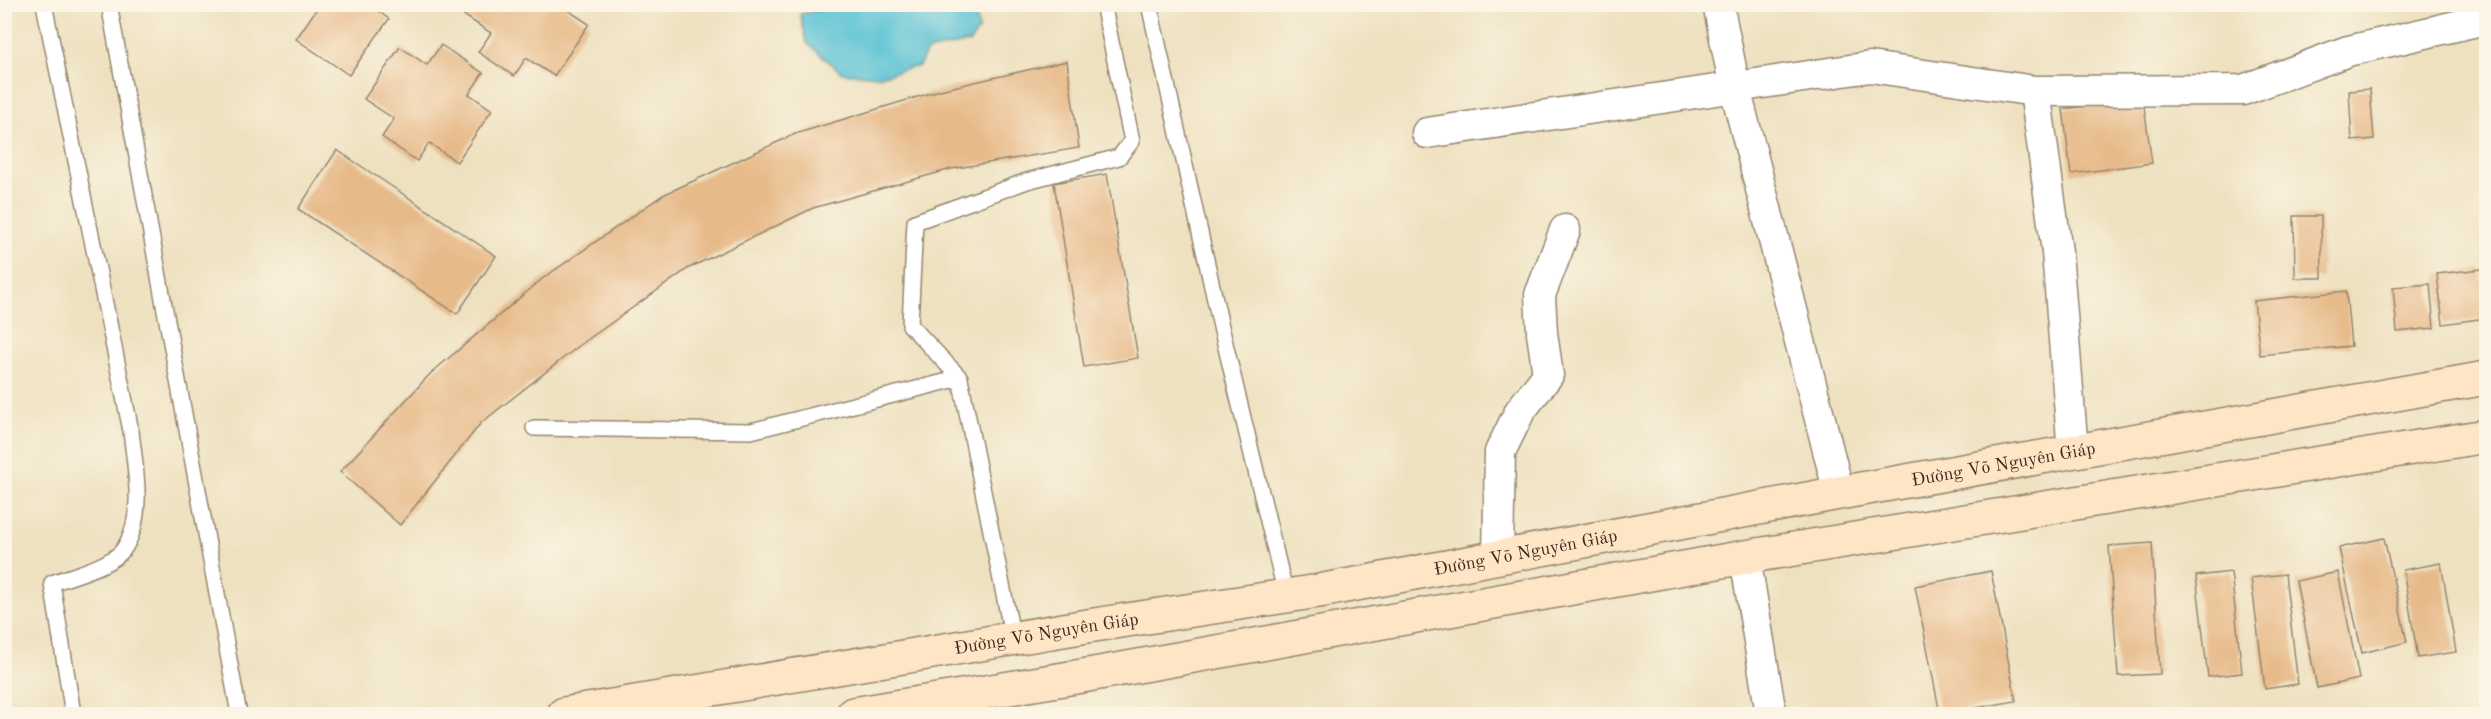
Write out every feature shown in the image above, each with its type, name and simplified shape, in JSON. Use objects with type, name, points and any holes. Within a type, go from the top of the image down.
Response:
[{"type":"main road","name":"Đường Võ Nguyên Giáp","points":[[564,714],[1081,627],[1286,596],[1839,493],[2487,378]]},
{"type":"main road","points":[[853,714],[1088,675],[1744,557],[2487,436]]},
{"type":"main road","points":[[1081,627],[1088,675]]},
{"type":"street","points":[[1719,4],[1735,88],[1839,493]]},
{"type":"street","points":[[1427,133],[1870,67],[2035,91],[2243,90],[2348,51],[2487,19]]},
{"type":"street","points":[[2035,91],[2056,252],[2073,452]]},
{"type":"street","points":[[1498,556],[1500,452],[1520,411],[1548,375],[1540,295],[1564,230]]},
{"type":"street","points":[[1744,557],[1771,714]]},
{"type":"lane","points":[[44,4],[130,431],[137,485],[136,508],[130,533],[122,551],[98,566],[52,583],[73,714]]},
{"type":"lane","points":[[109,4],[239,714]]},
{"type":"lane","points":[[1013,639],[960,378],[910,325],[915,222],[1027,180],[1119,157],[1132,141],[1103,4]]},
{"type":"lane","points":[[1149,4],[1222,331],[1286,596]]},
{"type":"lane","points":[[534,429],[751,431],[960,378]]},
{"type":"water","points":[[849,4],[974,5],[979,29],[970,42],[927,51],[919,66],[879,76],[842,73],[807,43],[800,14]]},
{"type":"building","points":[[320,4],[368,4],[389,19],[349,75],[296,39]]},
{"type":"building","points":[[468,4],[569,4],[566,9],[589,24],[554,76],[526,58],[514,76],[478,52],[491,33],[462,14]]},
{"type":"building","points":[[441,45],[483,73],[469,94],[492,110],[457,162],[429,143],[417,161],[382,137],[394,119],[364,99],[400,47],[427,65]]},
{"type":"building","points":[[1067,61],[1079,148],[951,169],[813,208],[689,268],[580,345],[481,423],[400,525],[340,472],[430,374],[542,279],[663,195],[795,134],[940,90]]},
{"type":"building","points":[[2370,89],[2374,139],[2352,141],[2349,91]]},
{"type":"building","points":[[2143,99],[2152,163],[2071,174],[2063,109]]},
{"type":"building","points":[[337,150],[496,256],[457,314],[298,209]]},
{"type":"building","points":[[1107,174],[1138,358],[1084,367],[1054,183]]},
{"type":"building","points":[[2294,216],[2321,216],[2322,278],[2295,278]]},
{"type":"building","points":[[2481,269],[2486,318],[2443,324],[2437,274]]},
{"type":"building","points":[[2430,284],[2434,328],[2397,332],[2393,287]]},
{"type":"building","points":[[2346,291],[2351,346],[2260,355],[2254,301]]},
{"type":"building","points":[[2384,538],[2407,642],[2362,653],[2339,548]]},
{"type":"building","points":[[2152,543],[2160,674],[2118,676],[2109,546]]},
{"type":"building","points":[[2441,563],[2456,652],[2418,658],[2403,570]]},
{"type":"building","points":[[1991,571],[2016,701],[1940,714],[1915,586]]},
{"type":"building","points":[[2231,572],[2242,673],[2208,677],[2196,576]]},
{"type":"building","points":[[2338,572],[2359,679],[2317,688],[2296,581]]},
{"type":"building","points":[[2285,574],[2298,684],[2265,689],[2251,578]]}]
